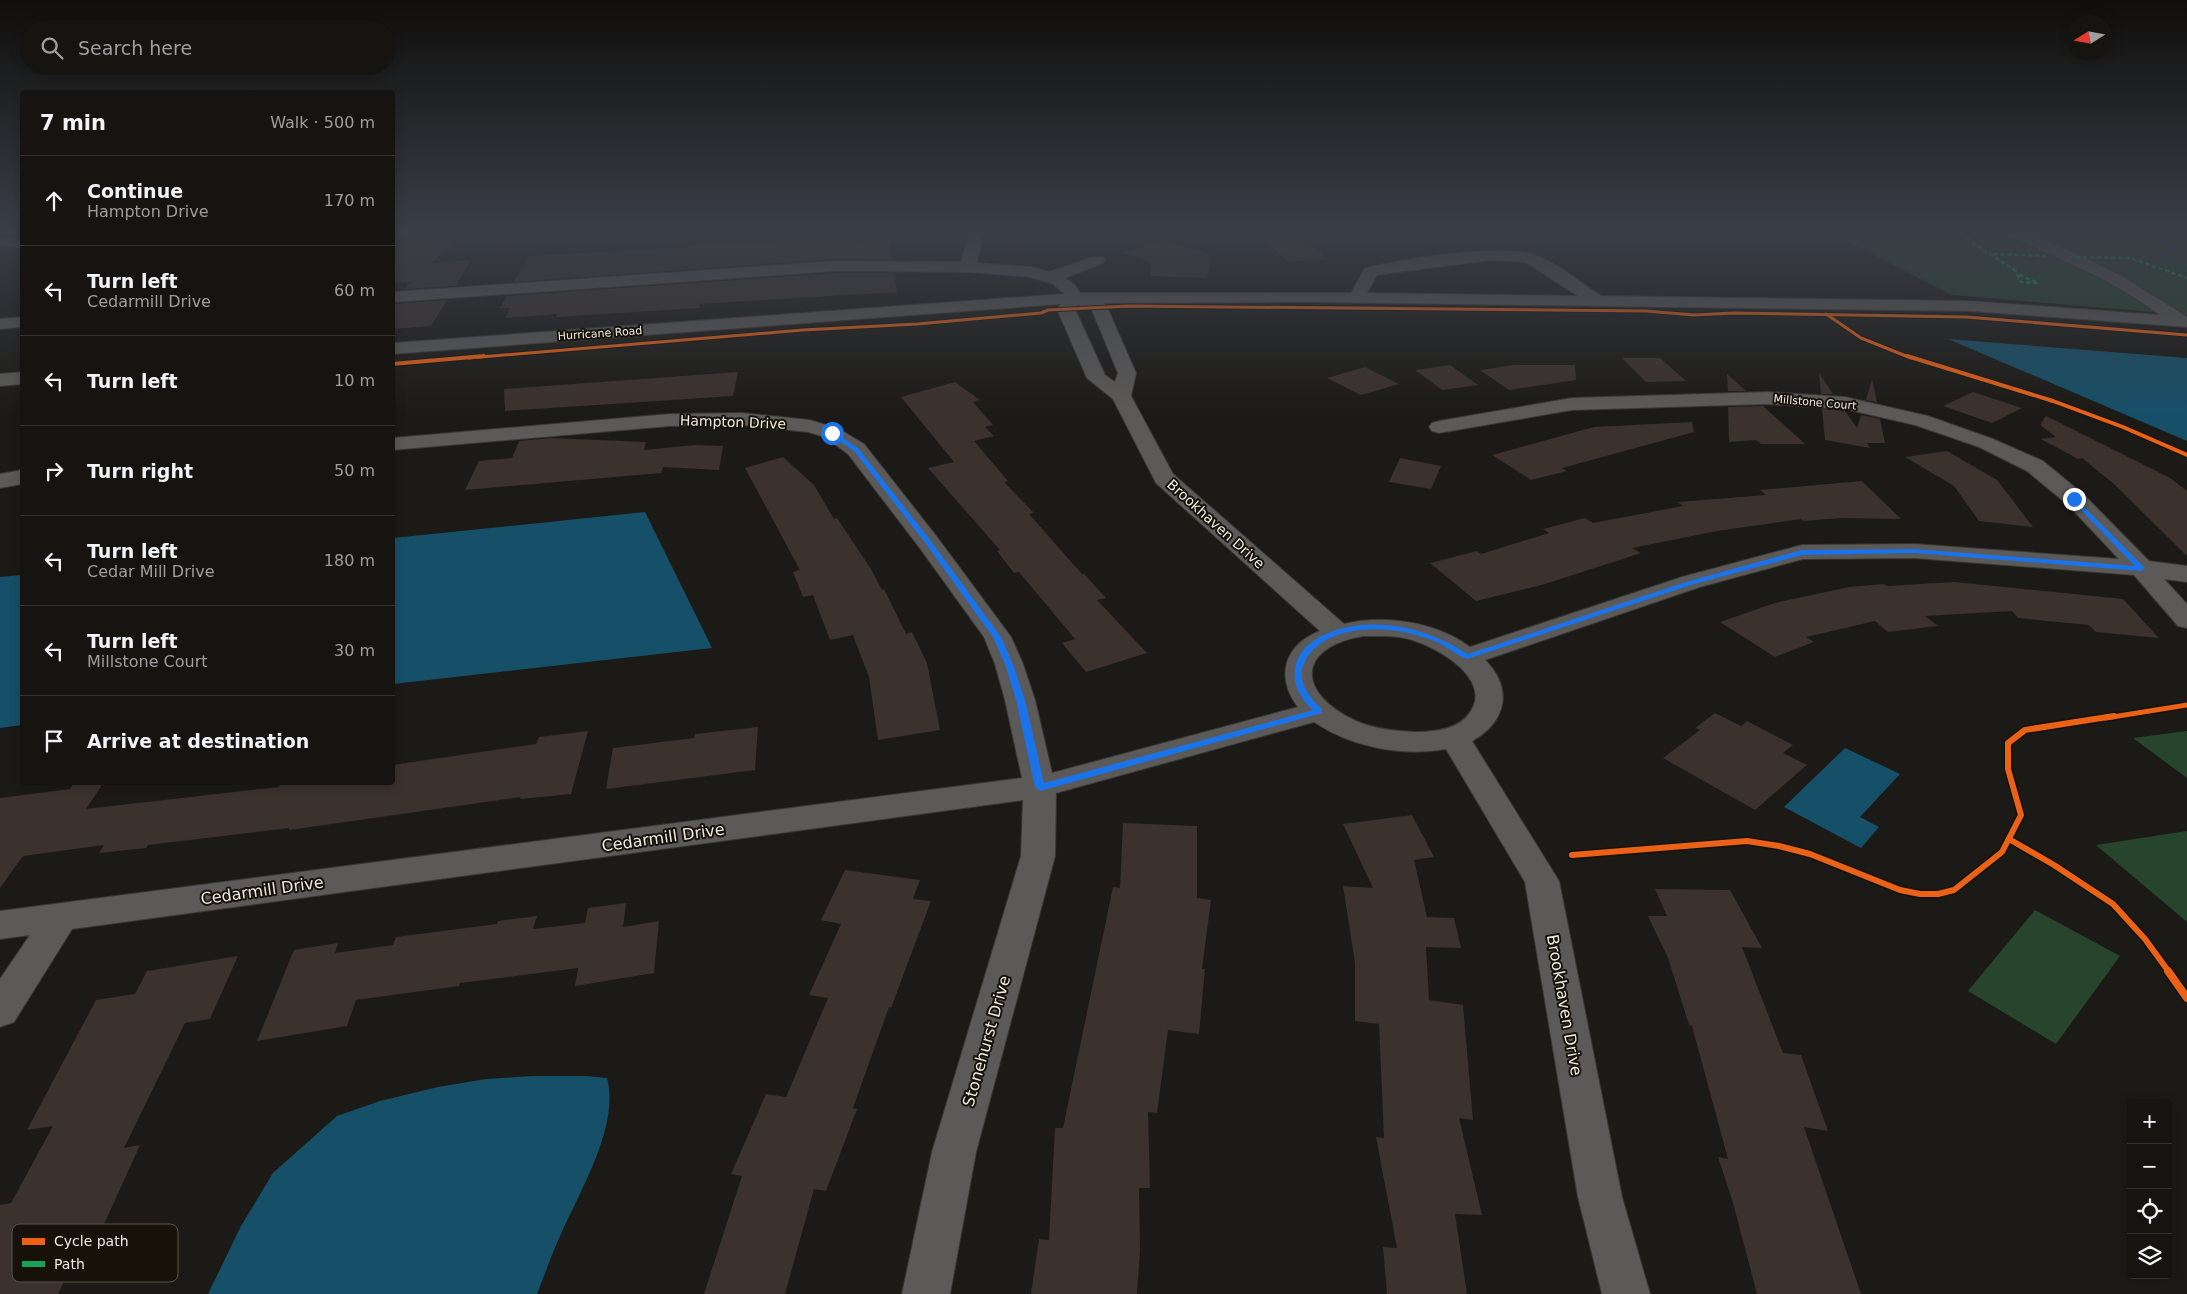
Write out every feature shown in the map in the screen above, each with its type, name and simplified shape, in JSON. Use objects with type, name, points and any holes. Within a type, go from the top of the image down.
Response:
[{"type":"street","points":[[395,297],[458,292]]},
{"type":"street","points":[[1071,292],[1074,298],[1099,307],[1127,373],[1121,396]]},
{"type":"street","points":[[1356,298],[1359,292]]},
{"type":"street","points":[[1584,292],[1597,301]]},
{"type":"street","points":[[2110,292],[2148,319]]},
{"type":"street","points":[[2140,292],[2183,322]]},
{"type":"street","points":[[2114,295],[2150,298]]},
{"type":"street","name":"Hurricane Road","points":[[395,349],[1074,298],[1356,298],[1970,306],[2183,322]]},
{"type":"street","name":"Brookhaven Drive","points":[[1074,298],[1066,309],[1097,378],[1121,396],[1164,478],[1337,632]]},
{"type":"street","points":[[0,324],[20,322]]},
{"type":"street","points":[[0,380],[20,378]]},
{"type":"street","name":"Millstone Court","points":[[1439,427],[1572,404],[1768,398],[1845,403],[1920,420],[1986,443],[2035,466],[2074,499],[2141,568],[2187,620]]},
{"type":"street","name":"Hampton Drive","points":[[395,444],[707,419],[779,422],[810,426],[832,433],[856,450],[928,542],[997,637],[1009,664],[1020,700],[1040,787]]},
{"type":"street","points":[[0,481],[20,477]]},
{"type":"street","points":[[1467,657],[1692,582],[1802,552],[1914,551],[2141,568],[2187,574]]},
{"type":"street","points":[[1363,628],[1381,628],[1419,633],[1445,643],[1467,657],[1482,674],[1490,692],[1487,709],[1475,725],[1454,736],[1425,742],[1392,742],[1360,734],[1331,721],[1312,705],[1300,687],[1298,670],[1304,654],[1317,641],[1337,632],[1363,628]]},
{"type":"street","name":"Cedarmill Drive","points":[[0,925],[1040,787],[1319,711]]},
{"type":"street","name":"Brookhaven Drive","points":[[1454,736],[1542,881],[1600,1197],[1626,1294]]},
{"type":"street","name":"Stonehurst Drive","points":[[926,1294],[954,1152],[1038,856],[1040,787]]},
{"type":"street","points":[[0,1011],[61,917]]},
{"type":"green space","points":[[1947,292],[2187,292],[2187,315],[1952,295]]},
{"type":"green space","points":[[2187,731],[2187,778],[2133,738]]},
{"type":"green space","points":[[2187,831],[2187,922],[2096,845]]},
{"type":"green space","points":[[2035,910],[2120,956],[2056,1044],[1968,991]]},
{"type":"water","points":[[1948,339],[2187,358],[2187,441]]},
{"type":"water","points":[[645,512],[712,648],[395,684],[395,538]]},
{"type":"water","points":[[20,575],[20,725],[0,728],[0,577]]},
{"type":"water","points":[[1845,748],[1900,774],[1860,817],[1879,827],[1861,848],[1784,807]]},
{"type":"water","points":[[533,1076],[607,1078],[610,1096],[608,1116],[596,1157],[558,1241],[537,1294],[208,1294],[241,1226],[273,1173],[337,1116],[380,1101],[438,1087],[486,1079]]},
{"type":"building","points":[[559,292],[891,292],[700,304],[699,308],[556,317],[557,314],[505,318],[510,308],[500,308],[507,296]]},
{"type":"building","points":[[447,300],[431,326],[395,329],[395,304]]},
{"type":"building","points":[[1622,358],[1660,358],[1686,381],[1646,382]]},
{"type":"building","points":[[1450,365],[1478,385],[1442,390],[1415,370]]},
{"type":"building","points":[[1514,365],[1575,365],[1576,380],[1509,390],[1480,370]]},
{"type":"building","points":[[1365,367],[1399,384],[1361,395],[1327,378]]},
{"type":"building","points":[[738,372],[733,396],[505,411],[504,389]]},
{"type":"building","points":[[1819,373],[1833,394],[1821,394]]},
{"type":"building","points":[[1727,374],[1746,391],[1728,391]]},
{"type":"building","points":[[1872,379],[1877,402],[1866,400]]},
{"type":"building","points":[[955,382],[980,400],[973,402],[993,425],[985,427],[994,436],[974,441],[1008,481],[1004,482],[1034,513],[1029,514],[1106,598],[1097,600],[1147,653],[1086,672],[1062,643],[1075,639],[1019,572],[1014,573],[997,551],[1000,550],[928,468],[954,462],[901,397]]},
{"type":"building","points":[[1973,392],[2022,408],[1992,423],[1943,406]]},
{"type":"building","points":[[1763,406],[1805,444],[1761,444],[1756,440],[1729,442],[1728,407]]},
{"type":"building","points":[[1822,409],[1845,411],[1857,428],[1861,415],[1880,419],[1885,443],[1867,443],[1870,448],[1825,440]]},
{"type":"building","points":[[2046,416],[2170,478],[2187,491],[2187,556],[2114,484],[2082,458],[2078,459],[2041,439],[2056,437],[2040,425]]},
{"type":"building","points":[[1692,422],[1694,432],[1562,468],[1567,471],[1531,480],[1492,455],[1594,427]]},
{"type":"building","points":[[552,438],[646,442],[644,450],[695,445],[723,446],[719,470],[663,467],[661,473],[465,490],[479,461],[512,458],[519,441]]},
{"type":"building","points":[[1947,451],[1997,480],[2033,527],[1979,521],[1954,486],[1905,457]]},
{"type":"building","points":[[783,457],[814,485],[834,519],[837,518],[871,569],[882,590],[884,589],[906,634],[912,632],[927,663],[940,730],[878,740],[869,677],[853,635],[830,640],[813,595],[803,597],[793,572],[800,570],[745,468]]},
{"type":"building","points":[[1400,458],[1441,466],[1431,489],[1389,482]]},
{"type":"building","points":[[1862,481],[1901,519],[1841,518],[1803,521],[1801,519],[1717,531],[1632,548],[1641,553],[1545,584],[1476,601],[1430,563],[1477,551],[1481,554],[1549,533],[1543,529],[1585,518],[1593,523],[1683,506],[1678,502],[1766,495],[1760,490]]},
{"type":"building","points":[[1954,582],[2123,599],[2159,638],[2096,632],[2089,625],[2018,618],[2012,611],[1925,616],[1938,626],[1888,632],[1875,621],[1806,637],[1814,642],[1775,657],[1720,622],[1775,603],[1849,587]]},
{"type":"building","points":[[1715,713],[1741,726],[1747,721],[1793,745],[1783,753],[1807,765],[1755,810],[1663,758],[1700,730],[1695,728]]},
{"type":"building","points":[[758,727],[755,770],[606,789],[613,748],[694,738],[695,734]]},
{"type":"building","points":[[588,731],[571,794],[520,799],[521,797],[289,830],[289,828],[148,845],[146,848],[99,853],[104,845],[23,856],[0,888],[0,798],[70,789],[72,785],[102,785],[86,809],[279,787],[280,785],[395,785],[395,765],[536,744],[539,737]]},
{"type":"building","points":[[1412,815],[1434,857],[1414,860],[1427,917],[1454,918],[1461,948],[1426,947],[1429,1000],[1463,1005],[1473,1120],[1459,1118],[1482,1215],[1455,1214],[1467,1294],[1387,1294],[1383,1247],[1397,1248],[1376,1137],[1384,1138],[1379,1024],[1355,1021],[1355,963],[1343,886],[1373,888],[1343,824]]},
{"type":"building","points":[[1123,823],[1197,826],[1197,898],[1211,900],[1202,969],[1205,969],[1199,1034],[1168,1030],[1157,1113],[1148,1112],[1150,1188],[1139,1188],[1140,1250],[1137,1294],[1031,1294],[1039,1239],[1049,1240],[1055,1128],[1063,1128],[1113,887],[1120,888]]},
{"type":"building","points":[[845,870],[920,880],[913,899],[931,901],[891,1008],[889,1007],[853,1108],[857,1109],[826,1191],[814,1189],[785,1294],[704,1294],[742,1176],[731,1174],[766,1094],[786,1097],[828,998],[809,995],[841,924],[821,920]]},
{"type":"building","points":[[1655,889],[1730,890],[1762,948],[1742,947],[1783,1053],[1801,1055],[1828,1131],[1804,1127],[1861,1294],[1757,1294],[1733,1203],[1718,1157],[1728,1159],[1692,1026],[1689,1025],[1668,958],[1648,916],[1667,916]]},
{"type":"building","points":[[626,903],[623,927],[659,921],[654,973],[575,986],[578,968],[460,983],[459,986],[356,1000],[347,1026],[257,1041],[294,950],[338,943],[335,953],[393,945],[396,937],[497,924],[498,921],[537,916],[533,929],[585,923],[588,908]]},
{"type":"building","points":[[238,956],[210,1019],[185,1023],[124,1148],[140,1145],[104,1224],[12,1224],[12,1282],[64,1282],[58,1294],[0,1294],[0,1205],[11,1203],[53,1126],[27,1130],[96,1000],[135,994],[147,971]]},
{"type":"cycle path","points":[[395,364],[803,330],[917,324],[1041,313],[1048,310],[1129,306],[1646,311],[1694,315],[1734,313],[1966,317],[2187,335]]},
{"type":"cycle path","points":[[1826,314],[1861,338],[1893,352],[2053,401],[2123,427],[2187,455]]},
{"type":"cycle path","points":[[1572,855],[1747,841],[1794,849],[1810,854],[1900,890],[1920,894],[1938,894],[1958,888],[2002,852],[2007,845],[2021,815],[2008,769],[2008,743],[2025,730],[2187,705]]},
{"type":"cycle path","points":[[2009,839],[2054,865],[2113,904],[2145,939],[2187,998]]},
{"type":"route","points":[[832,433],[856,450],[928,542],[997,637],[1004,650],[1020,700],[1040,787],[1319,711],[1312,705],[1300,687],[1298,670],[1304,654],[1317,641],[1337,632],[1363,628],[1390,628],[1419,633],[1445,643],[1467,657],[1692,582],[1802,552],[1914,551],[2141,568],[2074,499]]}]
